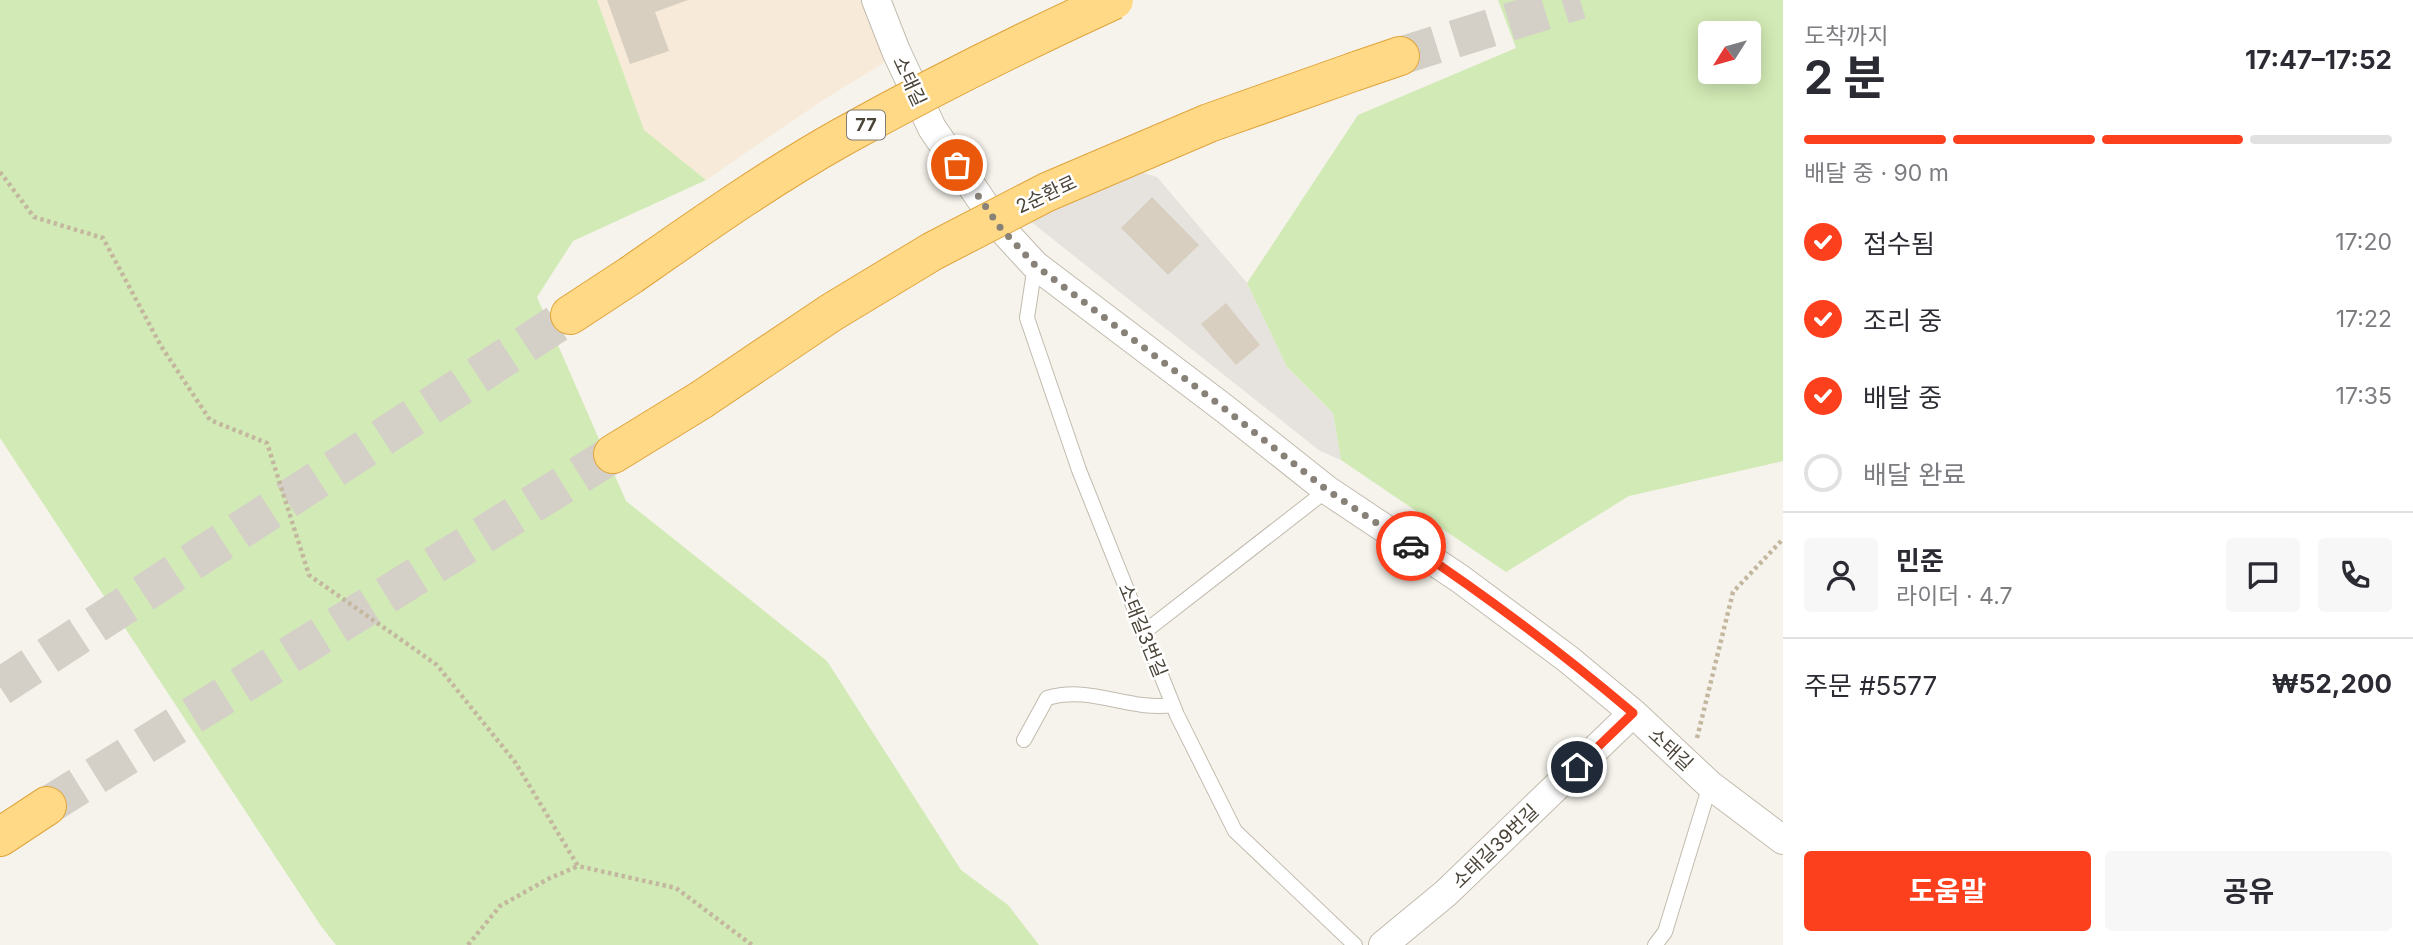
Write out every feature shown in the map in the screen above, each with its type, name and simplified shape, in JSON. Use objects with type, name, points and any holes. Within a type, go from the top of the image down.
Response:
[{"type":"highway","name":"77","points":[[570,315],[737,201],[841,138],[964,72],[1114,0]]},
{"type":"highway","name":"2순환로","points":[[613,454],[701,400],[832,312],[933,251],[1047,192],[1209,123],[1400,56]]},
{"type":"highway","points":[[0,837],[47,806]]},
{"type":"street","name":"소태길","points":[[876,0],[895,51],[932,128],[999,226],[1035,265],[1327,490],[1459,578],[1568,659],[1633,713],[1700,776],[1783,840]]},
{"type":"street","name":"소태길39번길","points":[[1383,945],[1446,893],[1633,713]]},
{"type":"lane","name":"소태길3번길","points":[[1035,265],[1027,318],[1079,470],[1173,705],[1235,831],[1355,945]]},
{"type":"lane","points":[[1143,633],[1327,490]]},
{"type":"lane","points":[[1024,740],[1047,698],[1057,695],[1084,692],[1141,707],[1173,705]]},
{"type":"lane","name":"소태길","points":[[1655,945],[1665,932],[1700,776]]},
{"type":"path","points":[[0,172],[34,217],[103,238],[161,346],[209,420],[267,443],[309,575],[437,665],[515,762],[578,866]]},
{"type":"path","points":[[1700,776],[1733,592],[1783,539]]},
{"type":"path","points":[[468,945],[500,906],[548,879],[578,866],[676,888],[752,945]]},
{"type":"shaded area","points":[[597,0],[864,0],[888,60],[820,102],[706,180],[644,130]]},
{"type":"shaded area","points":[[1129,169],[1157,177],[1247,283],[1287,367],[1333,413],[1341,460],[1320,451],[1025,217]]},
{"type":"green space","points":[[0,0],[597,0],[644,130],[706,180],[573,241],[537,297],[626,501],[827,661],[961,870],[1008,905],[1039,945],[336,945],[0,438]]},
{"type":"green space","points":[[1498,0],[1783,0],[1783,461],[1629,496],[1506,572],[1341,460],[1333,413],[1287,367],[1247,283],[1358,115],[1516,48]]},
{"type":"building","points":[[607,0],[688,0],[655,12],[669,51],[630,64]]},
{"type":"building","points":[[1152,197],[1199,245],[1168,275],[1121,228]]},
{"type":"building","points":[[1226,303],[1260,345],[1236,365],[1201,324]]},
{"type":"tunnel","points":[[1400,56],[1580,0]]},
{"type":"tunnel","points":[[0,687],[570,315]]},
{"type":"tunnel","points":[[47,806],[613,454]]},
{"type":"way so far","points":[[957,165],[999,226],[1035,265],[1327,490],[1411,546]]},
{"type":"route","points":[[1411,546],[1568,659],[1633,713],[1577,767]]}]
